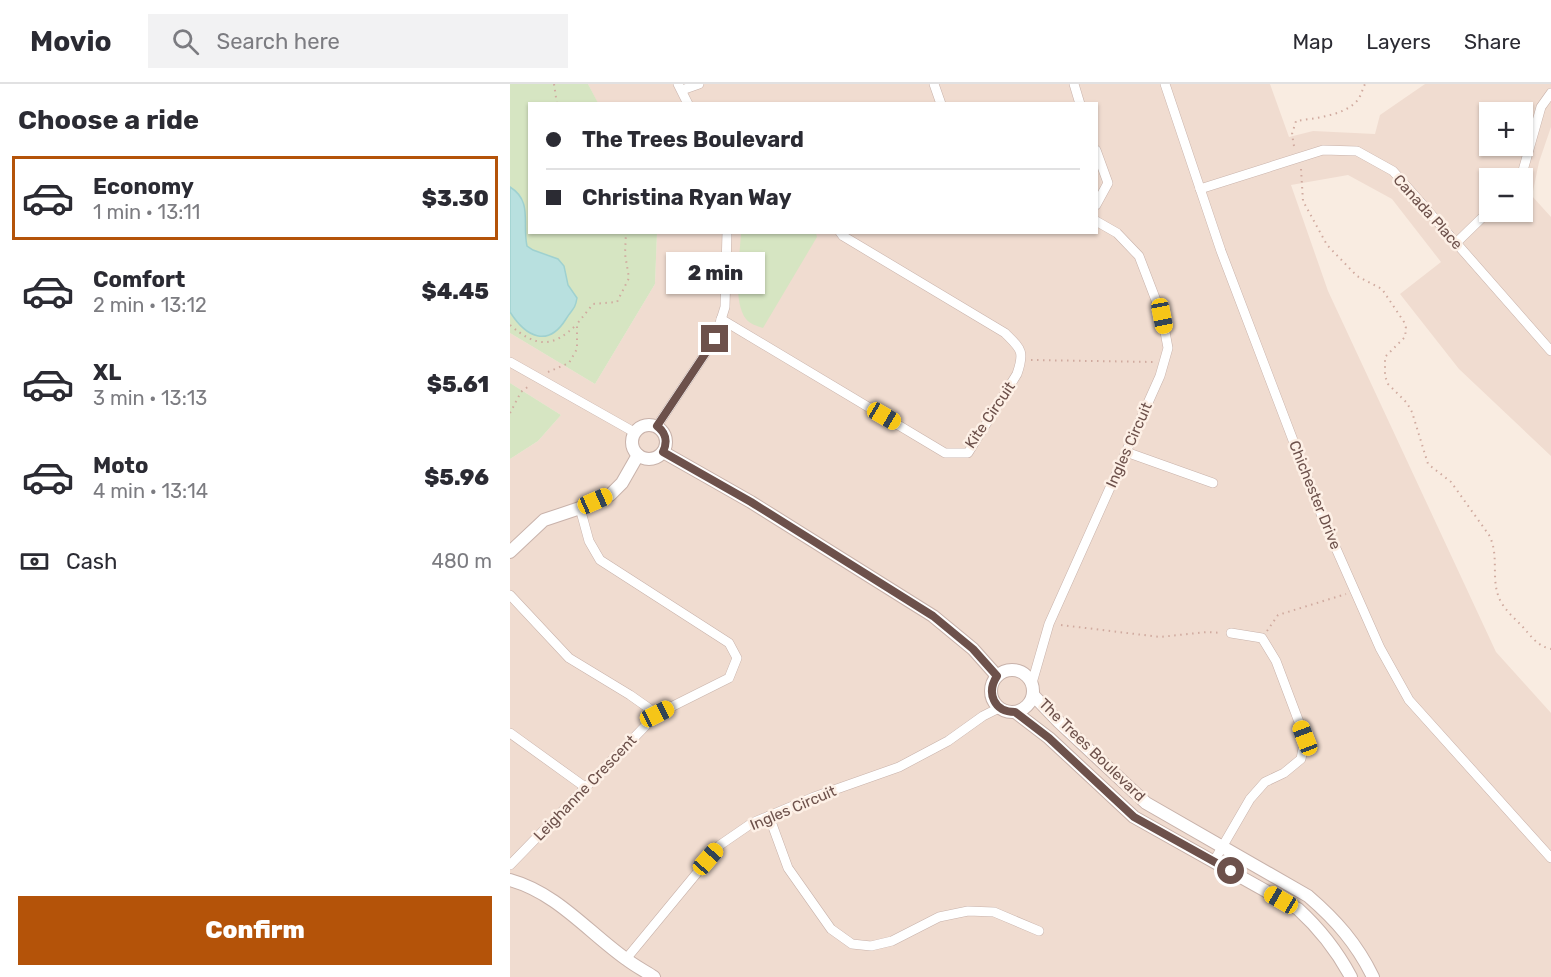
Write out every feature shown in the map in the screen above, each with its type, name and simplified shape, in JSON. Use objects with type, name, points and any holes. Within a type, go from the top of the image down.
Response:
[{"type":"street","points":[[687,102],[680,87],[699,84]]},
{"type":"street","points":[[934,84],[940,102]]},
{"type":"street","points":[[1074,84],[1079,102]]},
{"type":"street","name":"Chichester Drive","points":[[1165,84],[1221,251],[1323,519],[1380,648],[1409,700],[1551,858]]},
{"type":"street","points":[[1524,168],[1541,107],[1551,93]]},
{"type":"street","name":"Canada Place","points":[[1200,189],[1323,150],[1357,151],[1393,171],[1551,351]]},
{"type":"street","points":[[1098,156],[1108,183],[1098,201]]},
{"type":"street","points":[[1456,243],[1479,221]]},
{"type":"street","name":"Ingles Circuit","points":[[1032,683],[1049,624],[1161,376],[1168,348],[1162,316],[1139,256],[1117,233],[1098,222]]},
{"type":"street","points":[[657,426],[715,339],[724,307],[727,234]]},
{"type":"street","points":[[842,234],[1005,333],[1021,350],[1022,360]]},
{"type":"street","name":"Kite Circuit","points":[[721,319],[945,453],[968,453],[1017,374],[1022,360]]},
{"type":"street","points":[[510,362],[634,432]]},
{"type":"street","points":[[647,424],[657,426],[665,435],[666,446],[660,456],[649,459],[638,455],[632,445],[634,432],[647,424]]},
{"type":"street","points":[[663,452],[751,502],[933,616],[973,649],[997,676]]},
{"type":"street","points":[[1126,452],[1213,483]]},
{"type":"street","points":[[510,552],[544,520],[610,495],[622,483],[638,455]]},
{"type":"street","name":"Leighanne Crescent","points":[[510,865],[657,714],[729,678],[737,658],[729,642],[600,560],[589,542],[580,508]]},
{"type":"street","points":[[510,595],[569,658],[657,714]]},
{"type":"street","points":[[1214,861],[1250,799],[1265,782],[1284,773],[1301,759],[1305,738],[1276,661],[1262,638],[1231,633]]},
{"type":"street","points":[[1011,670],[1026,675],[1032,683],[1034,696],[1029,704],[1015,712],[999,708],[992,698],[991,690],[997,676],[1011,670]]},
{"type":"street","name":"The Trees Boulevard","points":[[1034,696],[1146,803],[1308,896],[1329,914],[1360,952],[1373,977]]},
{"type":"street","name":"Ingles Circuit","points":[[627,959],[720,845],[752,823],[814,797],[899,767],[948,741],[983,716],[999,708]]},
{"type":"street","name":"The Trees Boulevard","points":[[1015,712],[1049,738],[1134,817],[1298,909],[1317,926],[1352,977]]},
{"type":"street","points":[[510,733],[585,787]]},
{"type":"street","points":[[769,816],[788,868],[831,929],[852,945],[871,946],[892,941],[939,917],[968,911],[994,912],[1039,931]]},
{"type":"street","points":[[510,880],[540,892],[564,908],[627,959],[654,977]]},
{"type":"path","points":[[554,84],[557,102]]},
{"type":"path","points":[[1294,146],[1292,134],[1296,121],[1318,118],[1348,108],[1356,101],[1365,84]]},
{"type":"path","points":[[1297,158],[1301,168],[1303,201],[1327,244],[1357,276],[1382,289],[1397,308],[1404,322],[1405,337],[1385,357],[1384,376],[1412,412],[1428,464],[1451,482],[1494,544],[1496,588],[1500,601],[1531,638],[1542,647],[1551,649]]},
{"type":"path","points":[[510,325],[538,343],[557,341],[577,324],[592,304],[617,302],[629,278],[625,254],[626,234]]},
{"type":"path","points":[[510,413],[521,392],[538,378],[569,363],[577,349],[577,324]]},
{"type":"path","points":[[1022,360],[1164,362]]},
{"type":"path","points":[[1262,638],[1278,615],[1354,591]]},
{"type":"path","points":[[1049,624],[1160,637],[1207,632],[1231,633]]},
{"type":"shaded area","points":[[588,84],[1270,84],[1289,137],[1313,131],[1375,134],[1380,115],[1425,84],[1551,84],[1551,127],[1539,162],[1533,191],[1533,168],[1479,168],[1479,222],[1533,222],[1533,197],[1551,217],[1551,456],[1459,369],[1400,294],[1441,262],[1392,199],[1348,175],[1291,185],[1328,291],[1496,652],[1551,713],[1551,977],[510,977],[510,459],[538,441],[561,415],[510,383],[510,333],[595,384],[655,284],[657,234],[1098,234],[1098,102],[597,102]]},
{"type":"green space","points":[[510,84],[588,84],[597,102],[528,102],[528,234],[657,234],[655,284],[595,384],[510,333]]},
{"type":"green space","points":[[741,234],[816,234],[817,237],[763,328],[752,324],[742,311],[738,278]]},
{"type":"green space","points":[[510,383],[561,415],[538,441],[510,459]]},
{"type":"water","points":[[510,187],[522,199],[527,246],[558,259],[564,266],[568,285],[577,298],[574,307],[559,328],[545,336],[530,333],[516,321],[510,312]]},
{"type":"route","points":[[715,339],[657,426],[665,435],[666,446],[663,452],[751,502],[933,616],[973,649],[997,676],[991,690],[992,698],[999,708],[1015,712],[1049,738],[1134,817],[1231,871]]}]
